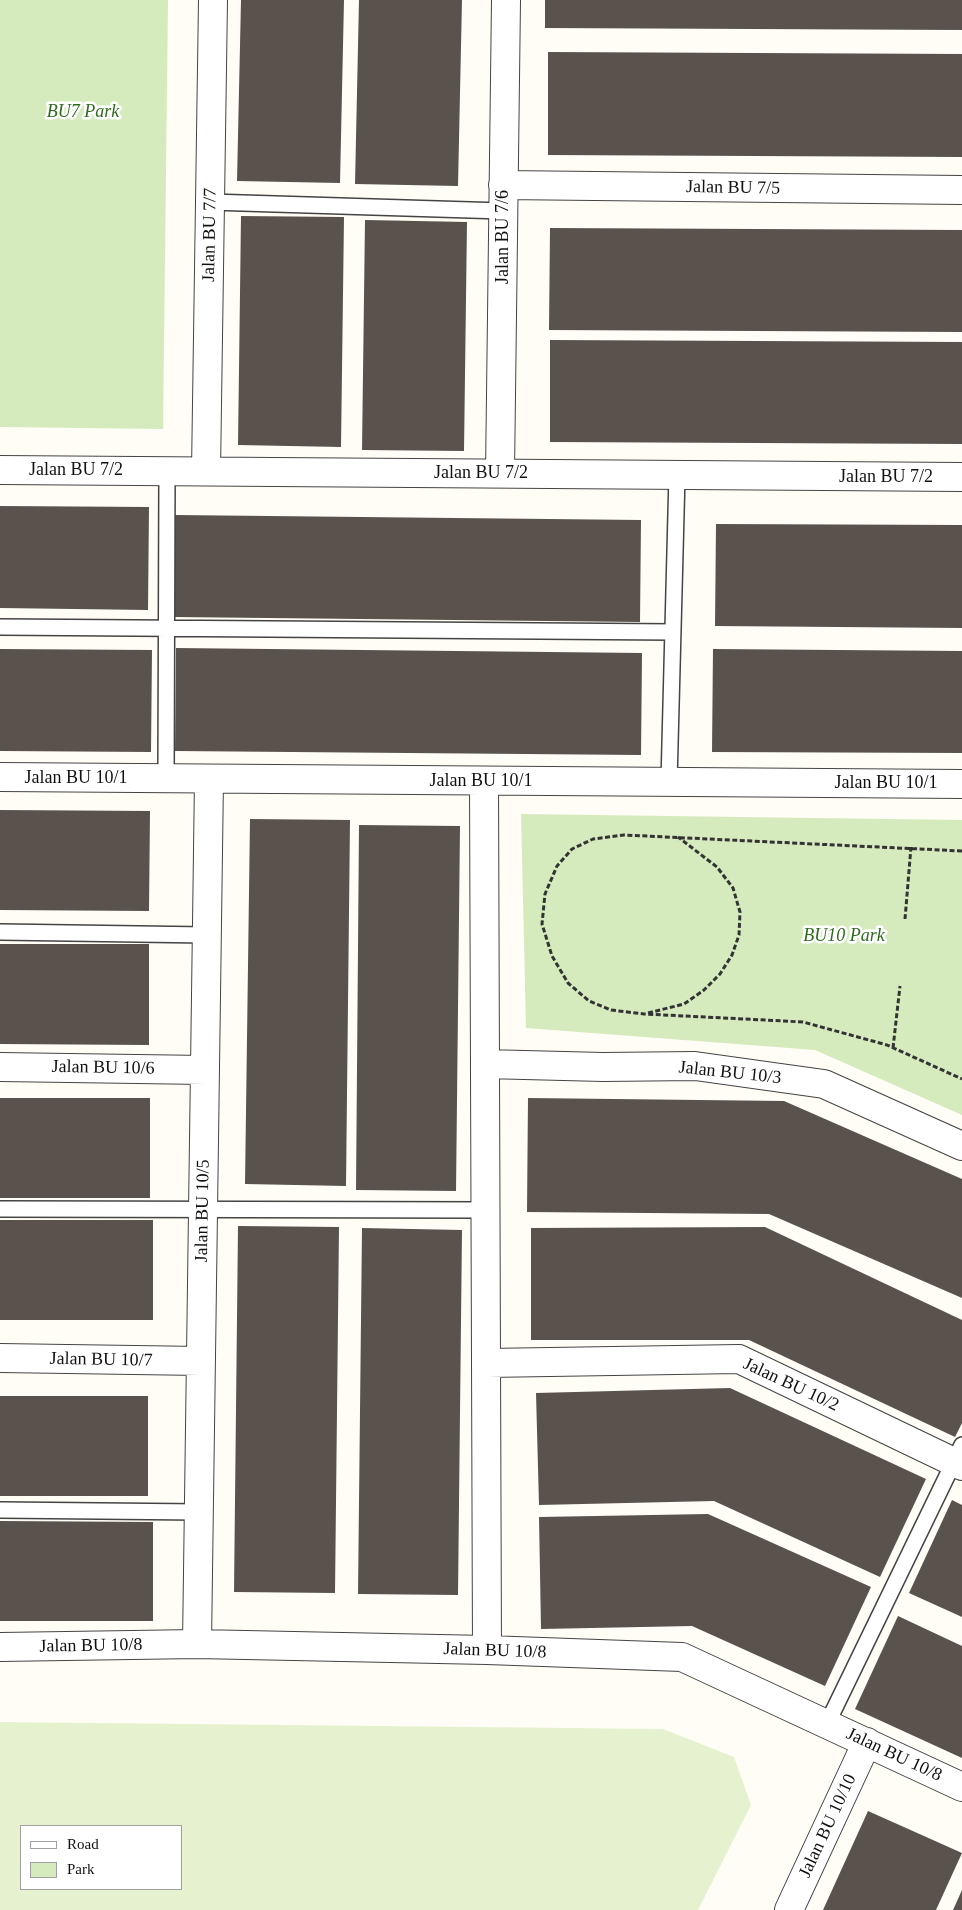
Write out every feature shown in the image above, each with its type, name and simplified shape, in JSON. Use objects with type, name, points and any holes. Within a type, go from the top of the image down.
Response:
[{"type":"street","name":"Jalan BU 7/7","points":[[206,471],[214,0]]},
{"type":"street","name":"Jalan BU 7/6","points":[[500,474],[506,0]]},
{"type":"street","name":"Jalan BU 7/5","points":[[503,198],[962,190]]},
{"type":"street","name":"Jalan BU 7/2","points":[[0,470],[962,477]]},
{"type":"street","name":"Jalan BU 10/1","points":[[0,777],[962,784]]},
{"type":"street","name":"Jalan BU 10/5","points":[[197,1644],[209,779]]},
{"type":"street","points":[[484,781],[487,1650]]},
{"type":"street","name":"Jalan BU 10/3","points":[[485,1064],[603,1067],[695,1066],[824,1084],[962,1146]]},
{"type":"street","name":"Jalan BU 10/6","points":[[0,1067],[205,1070]]},
{"type":"street","name":"Jalan BU 10/7","points":[[0,1358],[201,1362]]},
{"type":"street","name":"Jalan BU 10/2","points":[[486,1363],[739,1359],[959,1457]]},
{"type":"street","name":"Jalan BU 10/8","points":[[0,1647],[197,1644],[487,1650],[682,1657],[962,1787]]},
{"type":"street","name":"Jalan BU 10/10","points":[[789,1910],[867,1742]]},
{"type":"lane","points":[[210,202],[503,198]]},
{"type":"lane","points":[[166,778],[167,471]]},
{"type":"lane","points":[[669,782],[677,475]]},
{"type":"lane","points":[[0,627],[673,632]]},
{"type":"lane","points":[[0,932],[207,935]]},
{"type":"lane","points":[[0,1209],[486,1210]]},
{"type":"lane","points":[[827,1724],[959,1457]]},
{"type":"lane","points":[[0,1510],[199,1512]]},
{"type":"path","points":[[962,850],[624,835],[593,839],[572,849],[558,866],[545,894],[542,924],[552,956],[568,983],[589,1001],[611,1010],[644,1014],[803,1022],[893,1048],[962,1079]]},
{"type":"path","points":[[644,1014],[684,1004],[704,990],[720,974],[732,954],[739,935],[740,912],[733,888],[717,867],[678,837]]},
{"type":"path","points":[[905,919],[911,847]]},
{"type":"path","points":[[893,1048],[900,986]]},
{"type":"green space","name":"BU7 Park","points":[[0,0],[168,0],[163,429],[0,427]]},
{"type":"green space","name":"BU10 Park","points":[[521,814],[962,820],[962,1115],[815,1050],[526,1028]]},
{"type":"green space","points":[[0,1722],[663,1729],[734,1757],[751,1805],[698,1910],[0,1910]]},
{"type":"building","points":[[241,0],[344,0],[340,183],[237,181]]},
{"type":"building","points":[[359,0],[462,0],[458,186],[355,184]]},
{"type":"building","points":[[545,0],[962,0],[962,30],[545,28]]},
{"type":"building","points":[[548,52],[962,54],[962,157],[548,155]]},
{"type":"building","points":[[241,216],[344,217],[341,447],[238,445]]},
{"type":"building","points":[[365,220],[467,222],[464,451],[362,450]]},
{"type":"building","points":[[550,228],[962,230],[962,332],[549,330]]},
{"type":"building","points":[[550,340],[962,342],[962,444],[550,442]]},
{"type":"building","points":[[0,506],[149,507],[148,610],[0,608]]},
{"type":"building","points":[[175,515],[641,520],[640,622],[174,617]]},
{"type":"building","points":[[716,524],[962,525],[962,628],[715,626]]},
{"type":"building","points":[[176,648],[642,653],[641,755],[175,751]]},
{"type":"building","points":[[0,649],[152,650],[151,752],[0,751]]},
{"type":"building","points":[[713,649],[962,651],[962,753],[712,752]]},
{"type":"building","points":[[0,810],[150,811],[149,911],[0,910]]},
{"type":"building","points":[[250,819],[350,820],[346,1186],[245,1184]]},
{"type":"building","points":[[359,825],[460,826],[456,1191],[356,1190]]},
{"type":"building","points":[[0,944],[149,944],[149,1045],[0,1044]]},
{"type":"building","points":[[0,1098],[150,1098],[150,1198],[0,1198]]},
{"type":"building","points":[[528,1098],[784,1101],[962,1179],[962,1298],[769,1214],[527,1212]]},
{"type":"building","points":[[0,1220],[153,1220],[153,1320],[0,1320]]},
{"type":"building","points":[[238,1226],[339,1227],[335,1593],[234,1592]]},
{"type":"building","points":[[765,1227],[962,1320],[962,1423],[955,1437],[749,1340],[531,1340],[531,1228]]},
{"type":"building","points":[[362,1228],[462,1230],[458,1595],[358,1594]]},
{"type":"building","points":[[730,1388],[926,1479],[880,1577],[714,1501],[539,1505],[536,1393]]},
{"type":"building","points":[[0,1396],[148,1396],[148,1496],[0,1496]]},
{"type":"building","points":[[952,1500],[962,1505],[962,1617],[909,1593]]},
{"type":"building","points":[[708,1514],[871,1587],[825,1686],[692,1626],[541,1629],[539,1517]]},
{"type":"building","points":[[0,1521],[153,1522],[153,1621],[0,1621]]},
{"type":"building","points":[[898,1616],[962,1646],[962,1758],[855,1709]]},
{"type":"building","points":[[868,1811],[962,1853],[936,1910],[823,1910]]},
{"type":"building","points":[[962,1890],[962,1910],[953,1910]]}]
